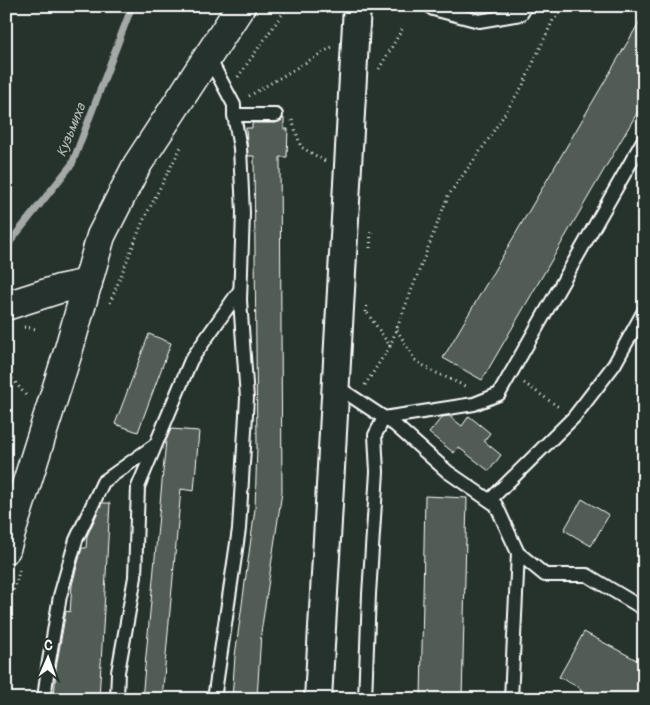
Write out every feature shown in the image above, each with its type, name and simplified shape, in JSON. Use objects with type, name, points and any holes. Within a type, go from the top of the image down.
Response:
[{"type":"main road","points":[[13,559],[101,236],[136,165],[241,6]]},
{"type":"main road","points":[[6,306],[59,290],[88,284]]},
{"type":"street","points":[[318,699],[346,393],[342,275],[357,6]]},
{"type":"lane","points":[[430,6],[433,9],[479,21],[521,14],[526,6]]},
{"type":"lane","points":[[208,58],[228,92],[234,110],[240,148],[244,213],[240,290],[247,398],[239,529],[214,699]]},
{"type":"lane","points":[[234,110],[276,115]]},
{"type":"lane","points":[[384,418],[474,404],[499,394],[644,139]]},
{"type":"lane","points":[[117,699],[118,672],[135,577],[138,487],[191,360],[240,290]]},
{"type":"lane","points":[[490,500],[574,418],[614,365],[644,311]]},
{"type":"lane","points":[[346,393],[395,425],[448,472],[496,505],[518,552],[545,575],[587,575],[644,609]]},
{"type":"lane","points":[[365,699],[369,594],[377,472],[375,435],[384,418]]},
{"type":"lane","points":[[44,699],[60,596],[76,540],[104,482],[156,444]]},
{"type":"lane","points":[[511,699],[518,552]]},
{"type":"path","points":[[228,92],[288,6]]},
{"type":"path","points":[[346,393],[390,346],[448,196],[486,143],[523,85],[552,20],[566,6]]},
{"type":"path","points":[[378,78],[378,70],[404,26]]},
{"type":"path","points":[[234,110],[356,33]]},
{"type":"path","points":[[276,115],[290,117],[301,146],[348,176]]},
{"type":"path","points":[[110,304],[143,221],[185,140]]},
{"type":"path","points":[[369,255],[370,229]]},
{"type":"path","points":[[342,275],[390,346]]},
{"type":"path","points":[[366,312],[367,296]]},
{"type":"path","points":[[397,329],[416,360],[430,370],[492,397]]},
{"type":"path","points":[[6,371],[30,400]]},
{"type":"path","points":[[511,374],[574,418]]},
{"type":"path","points":[[6,614],[13,559]]},
{"type":"building","points":[[644,14],[644,101],[482,380],[443,358]]},
{"type":"building","points":[[284,118],[284,129],[288,129],[287,157],[280,157],[282,492],[261,633],[257,699],[232,699],[235,656],[255,509],[257,445],[254,156],[248,156],[246,128],[252,128],[252,123],[276,123]]},
{"type":"building","points":[[149,334],[171,343],[138,432],[115,424]]},
{"type":"building","points":[[449,416],[462,426],[469,416],[490,433],[484,441],[501,455],[489,471],[458,447],[454,453],[429,433],[442,417]]},
{"type":"building","points":[[171,429],[199,431],[194,491],[181,489],[162,699],[142,699],[166,441]]},
{"type":"building","points":[[425,496],[467,498],[462,699],[421,699]]},
{"type":"building","points":[[582,499],[609,515],[591,546],[564,530]]},
{"type":"building","points":[[102,503],[110,503],[99,699],[54,699],[56,668],[66,611],[70,612],[72,585],[82,548],[86,548],[87,536]]},
{"type":"building","points":[[584,632],[644,664],[644,693],[637,699],[583,699],[580,688],[559,677]]},
{"type":"waterway","name":"Кузьмиха","points":[[6,247],[72,164],[132,6]]}]
